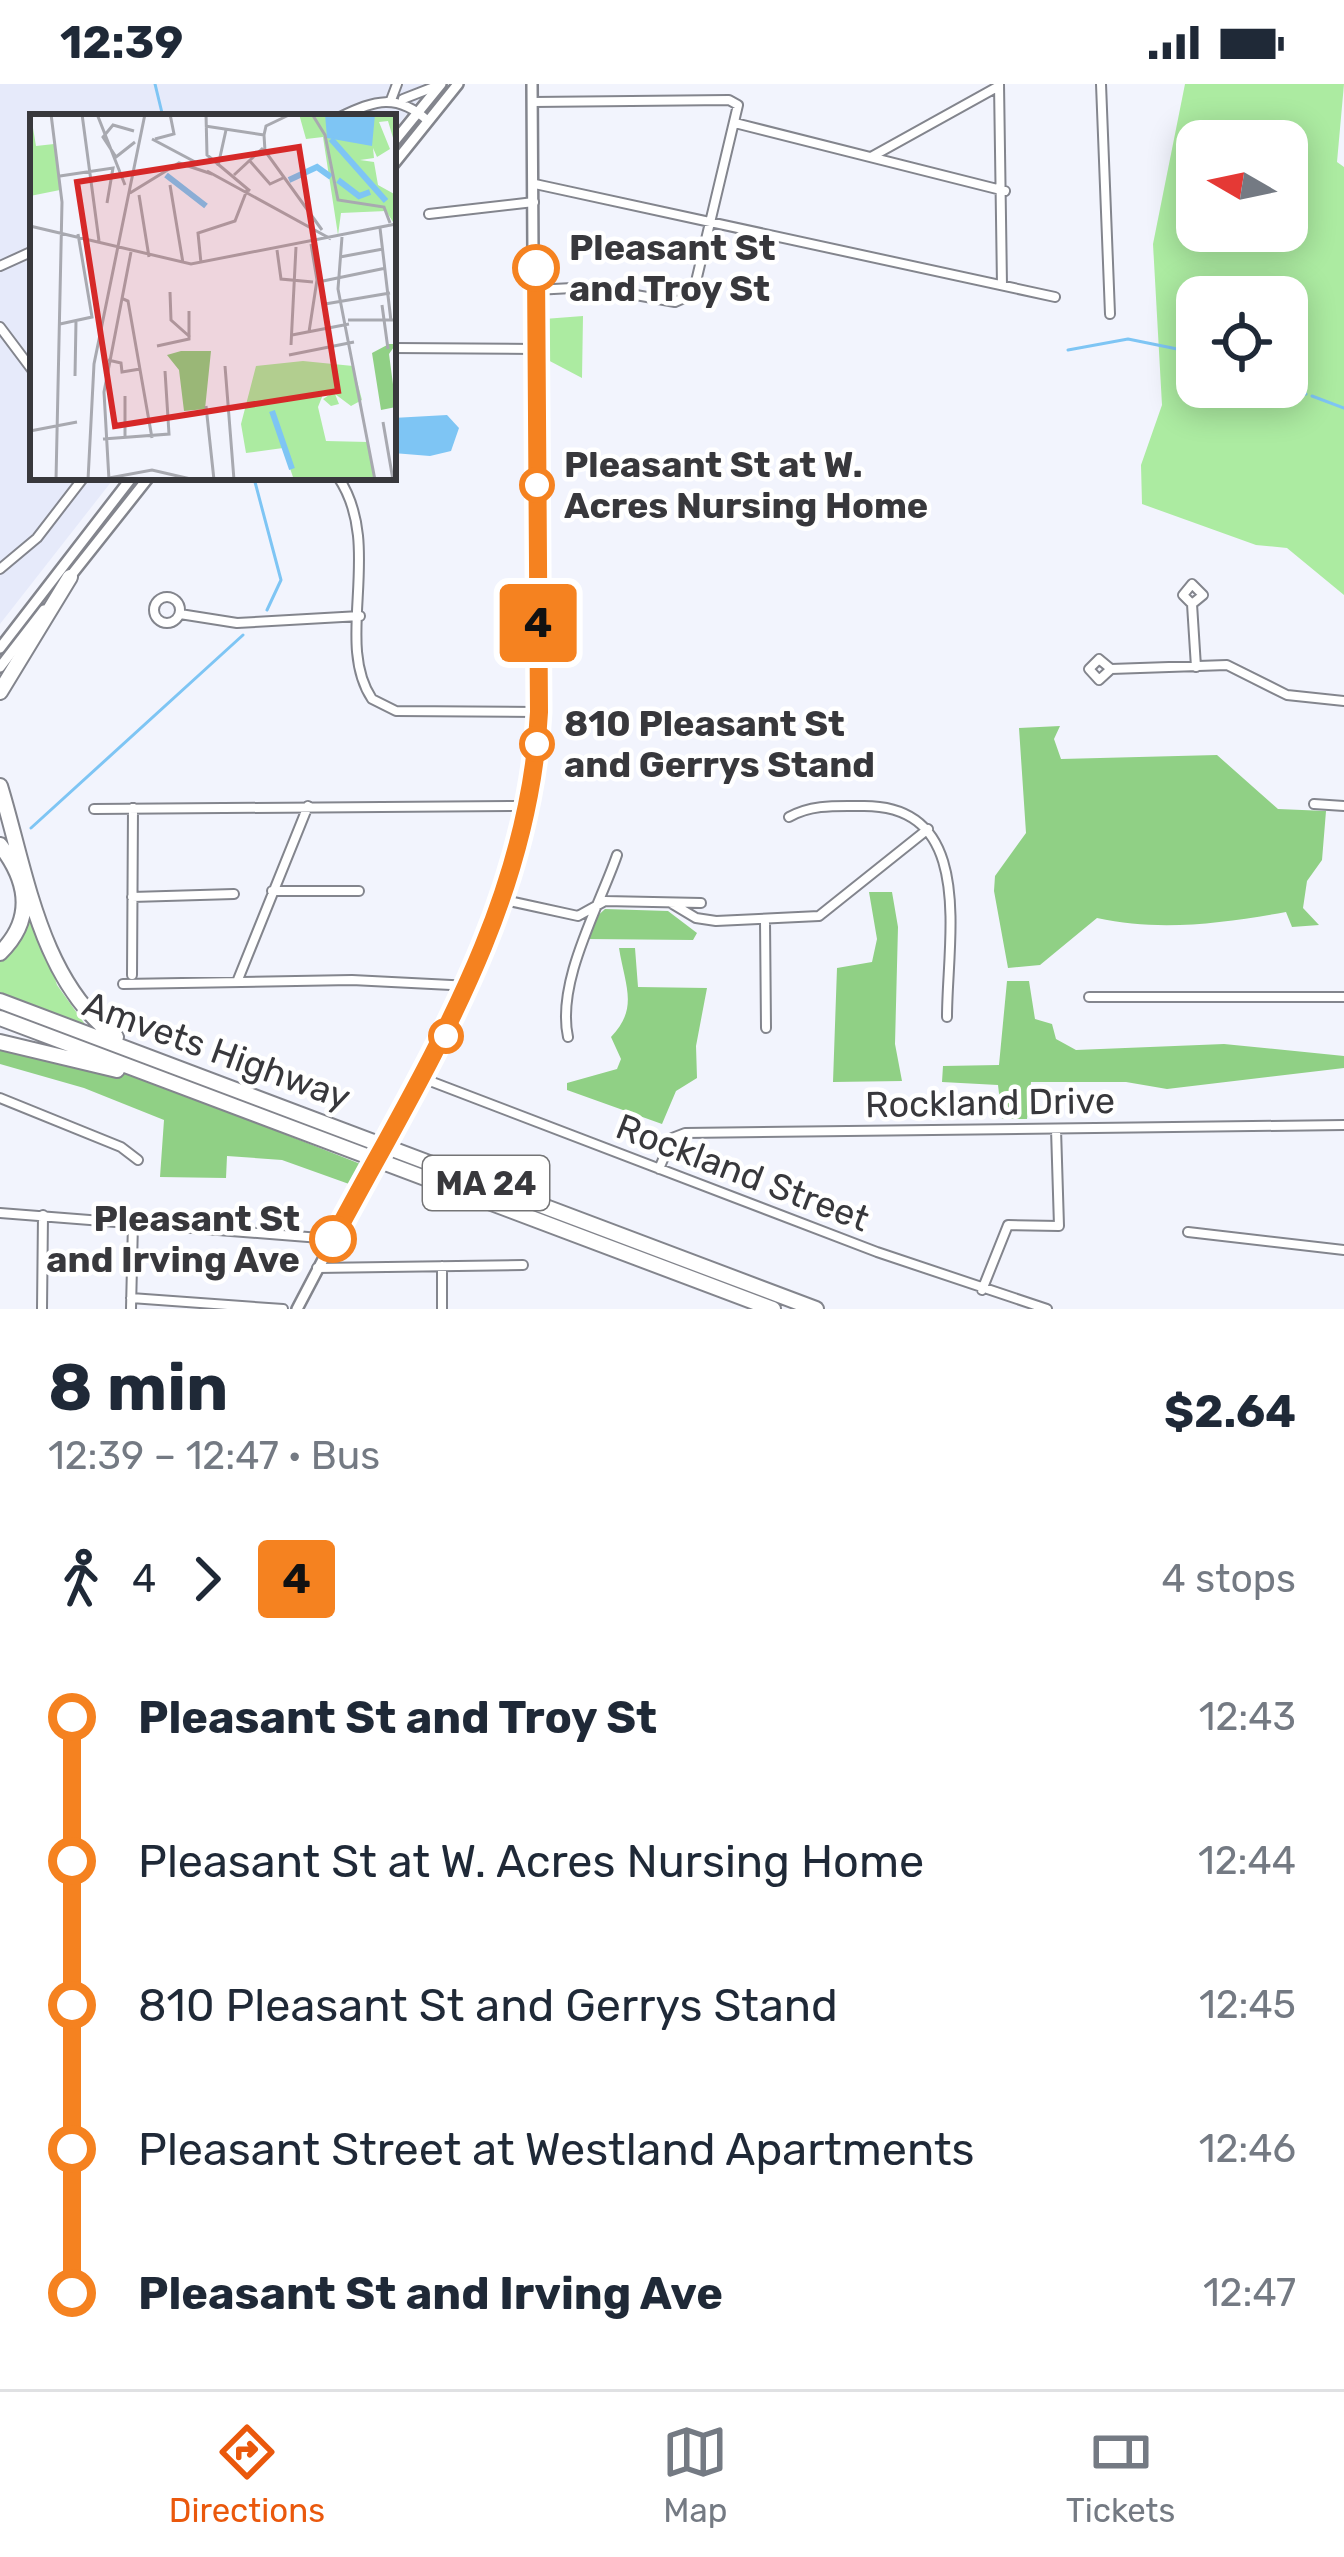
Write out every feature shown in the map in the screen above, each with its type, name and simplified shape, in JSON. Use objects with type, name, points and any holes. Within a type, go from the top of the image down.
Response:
[{"type":"highway","points":[[0,692],[70,577]]},
{"type":"highway","points":[[0,786],[69,992],[90,1017],[130,1047]]},
{"type":"highway","points":[[0,844],[20,873],[25,904],[20,929],[0,953]]},
{"type":"highway","name":"Amvets Highway","points":[[0,1001],[816,1309]]},
{"type":"highway","name":"Amvets Highway","points":[[0,1018],[773,1309]]},
{"type":"highway","points":[[0,1042],[159,1079]]},
{"type":"main road","points":[[396,139],[440,84]]},
{"type":"main road","points":[[396,161],[458,84]]},
{"type":"main road","points":[[297,1309],[471,986],[526,806],[539,712],[532,84]]},
{"type":"main road","points":[[0,648],[130,480]]},
{"type":"main road","points":[[0,667],[147,480]]},
{"type":"street","points":[[395,100],[397,84]]},
{"type":"street","points":[[350,114],[440,84]]},
{"type":"street","points":[[1101,84],[1110,314]]},
{"type":"street","points":[[871,157],[999,85],[1002,285]]},
{"type":"street","points":[[395,100],[428,121]]},
{"type":"street","points":[[533,102],[729,100],[737,105],[700,282],[689,296],[661,302],[590,287],[535,290]]},
{"type":"street","points":[[735,123],[1004,191]]},
{"type":"street","points":[[535,184],[1055,297]]},
{"type":"street","points":[[428,214],[535,201]]},
{"type":"street","points":[[0,266],[30,251]]},
{"type":"street","points":[[0,327],[30,367]]},
{"type":"street","points":[[396,348],[536,349]]},
{"type":"street","points":[[0,569],[37,538],[82,480]]},
{"type":"street","points":[[339,480],[359,520],[360,673],[369,695],[383,708],[539,712]]},
{"type":"street","points":[[1192,604],[1196,667]]},
{"type":"street","points":[[180,614],[227,623],[360,616]]},
{"type":"street","points":[[1111,669],[1227,665],[1287,695],[1344,701]]},
{"type":"street","points":[[1314,804],[1344,806]]},
{"type":"street","points":[[237,982],[308,806]]},
{"type":"street","points":[[94,808],[526,806]]},
{"type":"street","points":[[789,818],[814,807],[882,806],[907,813],[929,829],[942,847],[947,875],[947,1017]]},
{"type":"street","points":[[133,808],[133,974]]},
{"type":"street","points":[[671,903],[696,918],[819,916],[929,829]]},
{"type":"street","points":[[568,1037],[563,1014],[594,908],[617,855]]},
{"type":"street","points":[[272,891],[359,891]]},
{"type":"street","points":[[132,896],[234,894]]},
{"type":"street","points":[[500,898],[578,916],[605,901],[701,903]]},
{"type":"street","points":[[765,920],[766,1028]]},
{"type":"street","points":[[122,984],[471,986]]},
{"type":"street","points":[[1089,997],[1344,997]]},
{"type":"street","name":"Rockland Street","points":[[422,1078],[982,1289],[1047,1309]]},
{"type":"street","points":[[0,1098],[121,1148],[138,1160]]},
{"type":"street","name":"Rockland Drive","points":[[659,1168],[678,1134],[1344,1125]]},
{"type":"street","points":[[982,1289],[1008,1225],[1059,1226],[1056,1129]]},
{"type":"street","points":[[0,1213],[333,1239]]},
{"type":"street","points":[[42,1309],[43,1215]]},
{"type":"street","points":[[131,1309],[133,1222]]},
{"type":"street","points":[[1188,1232],[1344,1250]]},
{"type":"street","points":[[317,1268],[523,1264]]},
{"type":"street","points":[[442,1266],[442,1309]]},
{"type":"street","points":[[131,1298],[283,1309]]},
{"type":"shaded area","points":[[0,84],[431,84],[396,127],[396,114],[30,114],[30,480],[113,480],[0,624]]},
{"type":"green space","points":[[1185,84],[1344,84],[1337,162],[1344,167],[1344,595],[1287,548],[1256,545],[1142,504],[1141,465],[1162,405],[1153,244],[1176,129],[1176,252],[1308,252],[1308,120],[1178,120]]},
{"type":"green space","points":[[583,316],[582,378],[544,358],[544,319]]},
{"type":"green space","points":[[1060,726],[1054,739],[1061,759],[1217,755],[1278,809],[1326,811],[1322,860],[1307,881],[1303,908],[1319,925],[1292,927],[1286,912],[1168,925],[1097,918],[1040,965],[1008,968],[994,891],[995,876],[1026,833],[1019,728]]},
{"type":"green space","points":[[869,892],[892,892],[898,927],[895,1044],[902,1081],[833,1082],[837,968],[872,962],[877,939]]},
{"type":"green space","points":[[29,894],[57,985],[87,1027],[0,992],[0,959],[22,935]]},
{"type":"green space","points":[[605,909],[668,911],[697,933],[693,940],[588,939],[593,920]]},
{"type":"green space","points":[[619,948],[635,948],[638,987],[707,988],[696,1046],[697,1078],[676,1091],[662,1124],[567,1090],[567,1083],[617,1069],[621,1059],[611,1037],[627,1006]]},
{"type":"green space","points":[[1007,981],[1029,981],[1035,1019],[1052,1024],[1056,1039],[1076,1050],[1224,1044],[1344,1056],[1344,1068],[1167,1089],[1126,1082],[1031,1082],[1027,1119],[1002,1119],[998,1085],[942,1082],[943,1066],[999,1065]]},
{"type":"green space","points":[[0,1042],[135,1075],[363,1165],[349,1184],[282,1160],[227,1156],[226,1178],[160,1177],[164,1120],[84,1088],[0,1064]]},
{"type":"water","points":[[447,415],[459,428],[451,451],[430,456],[396,453],[396,418]]},
{"type":"waterway","points":[[155,84],[162,114]]},
{"type":"waterway","points":[[1068,350],[1128,339],[1176,349]]},
{"type":"waterway","points":[[1312,396],[1344,408]]},
{"type":"waterway","points":[[255,482],[281,580],[267,610]]},
{"type":"waterway","points":[[31,828],[243,635]]},
{"type":"bus line","name":"4","points":[[333,1239],[471,986],[534,776],[539,712],[536,268]]},
{"type":"place","name":"Pleasant St and Troy St","points":[[536,268]]},
{"type":"place","name":"Pleasant St at W. Acres Nursing Home","points":[[537,485]]},
{"type":"place","name":"810 Pleasant St and Gerrys Stand","points":[[537,744]]},
{"type":"place","name":"Pleasant St and Irving Ave","points":[[333,1239]]}]
